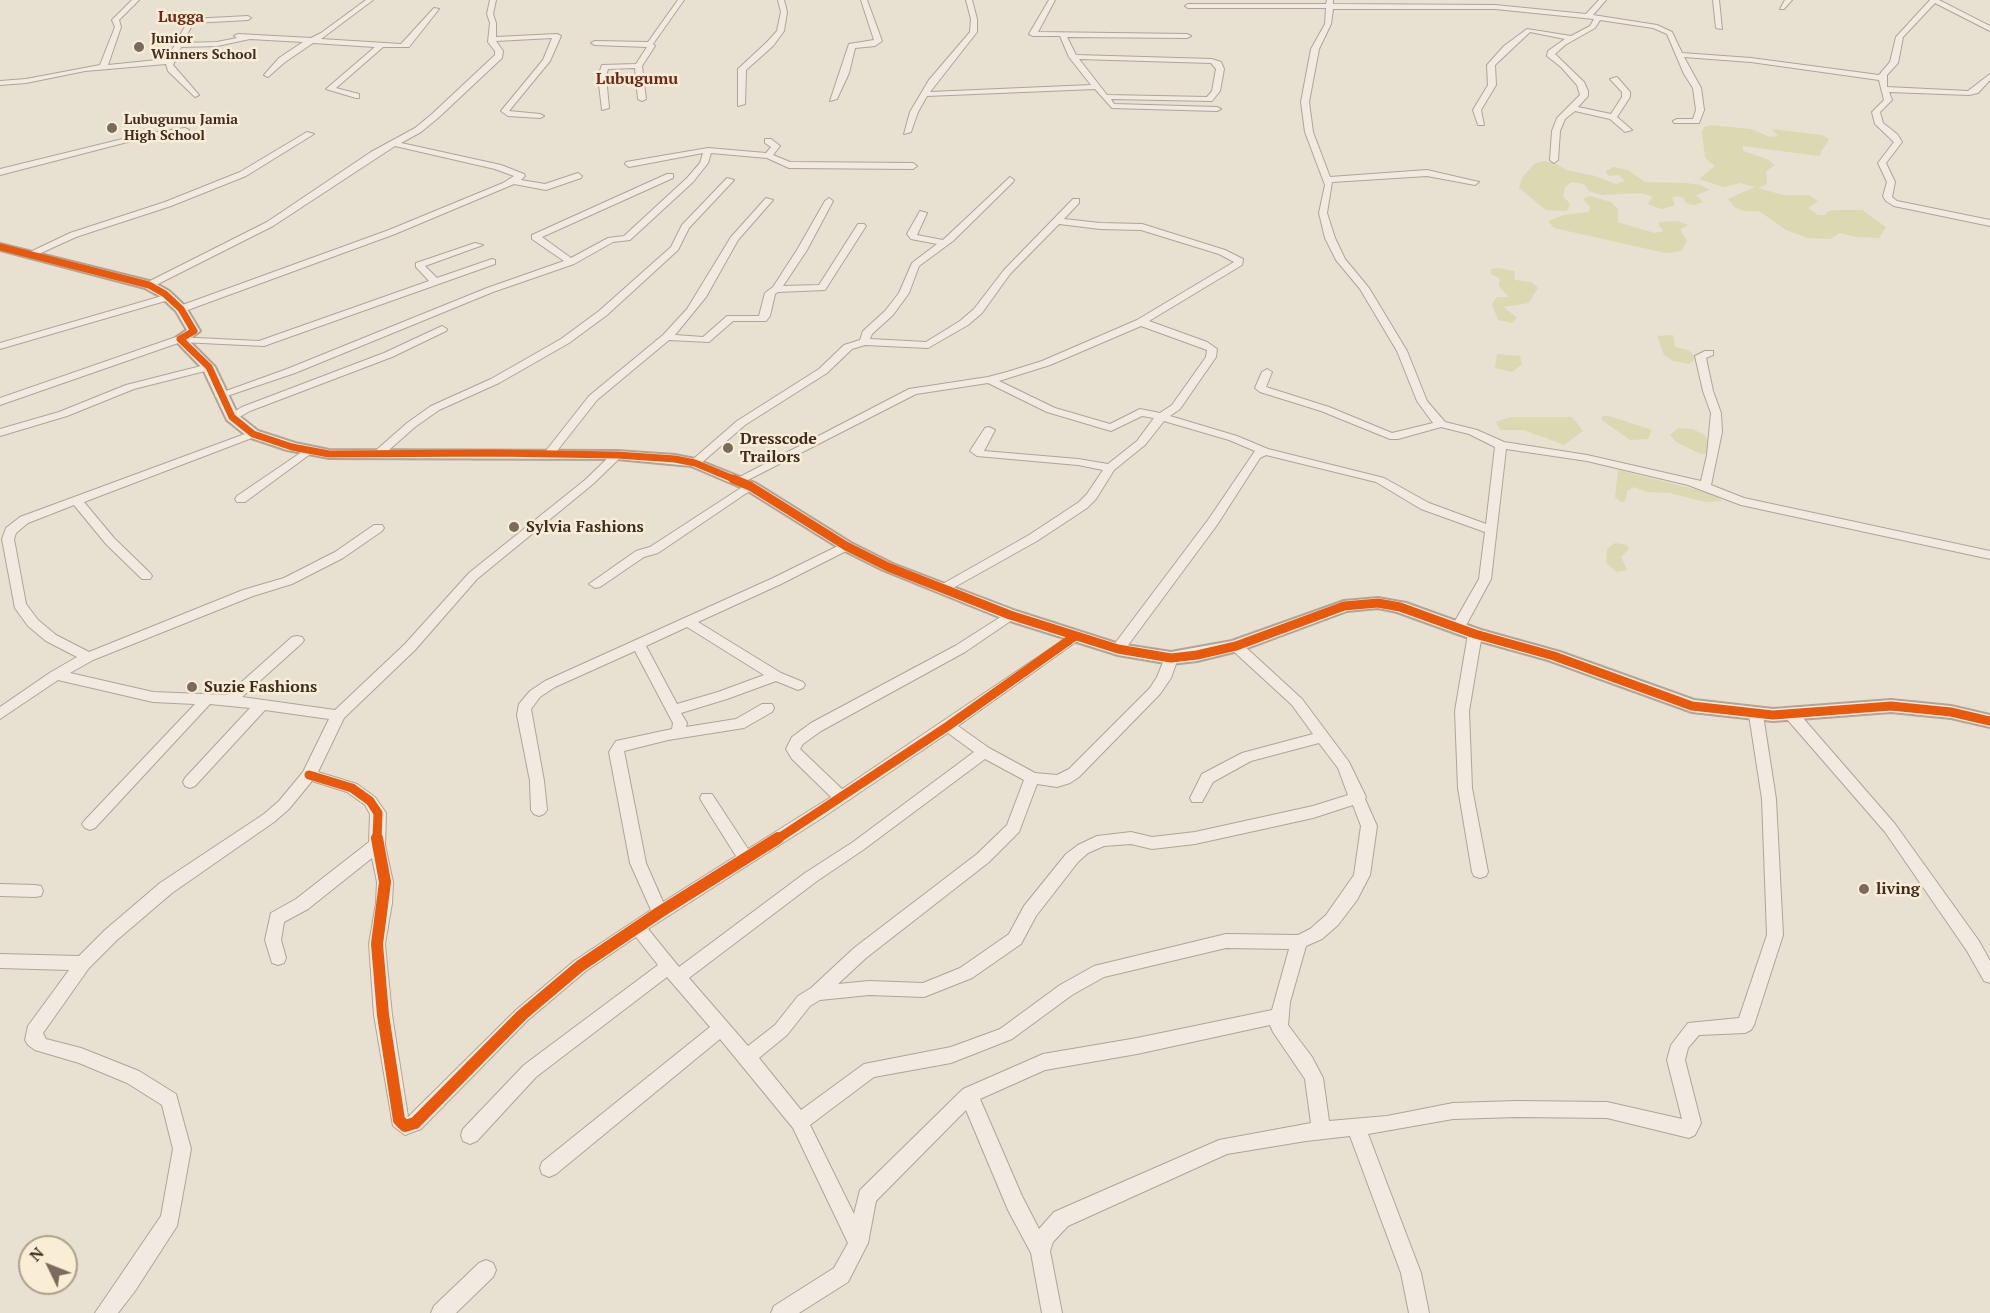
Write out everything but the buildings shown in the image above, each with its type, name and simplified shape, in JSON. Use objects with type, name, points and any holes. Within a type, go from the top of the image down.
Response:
[{"type":"street","points":[[103,68],[118,27],[114,22],[136,0]]},
{"type":"street","points":[[268,75],[282,60],[370,0]]},
{"type":"street","points":[[149,285],[270,224],[426,123],[494,63],[499,51],[492,42],[493,23],[490,14],[493,0]]},
{"type":"street","points":[[642,99],[638,66],[651,46],[649,45],[681,0]]},
{"type":"street","points":[[741,104],[742,69],[770,44],[780,31],[784,12],[781,0]]},
{"type":"street","points":[[833,99],[845,73],[852,46],[877,43],[864,0]]},
{"type":"street","points":[[908,132],[914,112],[933,80],[973,32],[974,19],[969,0]]},
{"type":"street","points":[[1052,0],[1032,33],[1187,36]]},
{"type":"street","points":[[1588,16],[1602,0]]},
{"type":"street","points":[[1716,0],[1720,28]]},
{"type":"street","points":[[1782,8],[1789,0]]},
{"type":"street","points":[[1990,29],[1934,0],[1899,37],[1894,63],[1886,69],[1882,78],[1888,100],[1877,110],[1878,122],[1894,135],[1898,142],[1882,163],[1891,182],[1887,196],[1894,203],[1990,223]]},
{"type":"street","points":[[1330,4],[1328,24],[1316,49],[1305,102],[1309,132],[1329,186],[1323,213],[1330,238],[1341,260],[1364,288],[1402,351],[1422,401],[1441,424]]},
{"type":"street","points":[[1188,6],[1330,4],[1486,6],[1598,17],[1664,28],[1670,33],[1688,74],[1697,88],[1700,110],[1695,122],[1677,121]]},
{"type":"street","points":[[238,36],[405,45],[436,9]]},
{"type":"street","points":[[1554,160],[1556,131],[1561,118],[1574,108],[1584,96],[1584,91],[1564,64],[1551,56],[1551,53],[1593,27],[1598,17]]},
{"type":"street","points":[[195,95],[171,69],[170,61],[191,21],[248,18]]},
{"type":"street","points":[[1481,123],[1477,110],[1492,85],[1491,65],[1507,48],[1529,30],[1572,38]]},
{"type":"street","points":[[1063,35],[1073,57],[1115,107],[1217,109]]},
{"type":"street","points":[[492,39],[557,36],[546,61],[505,111],[508,114],[540,116]]},
{"type":"street","points":[[179,45],[217,44],[255,37]]},
{"type":"street","points":[[595,43],[649,45]]},
{"type":"street","points":[[356,96],[330,89],[381,45]]},
{"type":"street","points":[[1680,55],[1750,60],[1882,78]]},
{"type":"street","points":[[1073,57],[1213,61],[1220,69],[1216,91],[1209,99],[1105,97]]},
{"type":"street","points":[[0,83],[170,61]]},
{"type":"street","points":[[605,108],[602,76],[605,67],[638,66]]},
{"type":"street","points":[[1884,89],[1969,93],[1975,91],[1990,76]]},
{"type":"street","points":[[1613,117],[1626,97],[1626,92],[1614,79]]},
{"type":"street","points":[[926,94],[1096,87]]},
{"type":"street","points":[[1574,108],[1613,117],[1628,130]]},
{"type":"street","points":[[0,172],[143,136],[185,130]]},
{"type":"street","points":[[29,255],[73,235],[168,204],[243,174],[310,134]]},
{"type":"street","points":[[768,141],[776,147],[768,156]]},
{"type":"street","points":[[181,309],[392,232],[521,176],[498,167],[392,144]]},
{"type":"street","points":[[220,395],[291,371],[490,290],[571,262],[606,242],[631,236],[690,180],[704,163],[708,150]]},
{"type":"street","points":[[629,164],[708,150],[768,156],[789,165],[913,166]]},
{"type":"street","points":[[1327,180],[1427,173],[1475,182]]},
{"type":"street","points":[[513,181],[546,187],[578,176]]},
{"type":"street","points":[[571,262],[535,237],[670,176]]},
{"type":"street","points":[[377,455],[411,424],[435,408],[495,381],[565,340],[603,313],[675,248],[685,227],[730,180]]},
{"type":"street","points":[[864,342],[867,333],[889,313],[904,293],[915,265],[944,243],[1010,180]]},
{"type":"street","points":[[549,454],[593,398],[667,337],[701,297],[734,239],[769,200]]},
{"type":"street","points":[[667,337],[705,340],[731,318],[762,319],[765,316],[770,293],[776,289],[802,250],[830,201]]},
{"type":"street","points":[[695,463],[741,423],[823,372],[848,347],[864,342],[925,345],[935,342],[978,311],[1007,273],[1076,201]]},
{"type":"street","points":[[924,213],[912,234],[914,237],[944,243]]},
{"type":"street","points":[[595,584],[640,554],[654,550],[744,484],[913,391],[989,380],[1046,363],[1141,322],[1239,263],[1238,259],[1142,227],[1100,226],[1058,221]]},
{"type":"street","points":[[776,289],[822,288],[861,226]]},
{"type":"street","points":[[438,283],[419,265],[478,245]]},
{"type":"street","points":[[0,247],[149,285],[169,297],[181,309],[194,331],[180,339],[0,402]]},
{"type":"street","points":[[180,339],[260,344],[438,283],[492,262]]},
{"type":"street","points":[[0,346],[169,297]]},
{"type":"street","points":[[944,589],[1033,538],[1083,506],[1110,468],[1141,443],[1161,417],[1181,401],[1211,357],[1212,349],[1141,322]]},
{"type":"street","points":[[232,417],[246,409],[388,355],[442,329]]},
{"type":"street","points":[[180,339],[209,367],[232,417],[253,434],[292,447],[329,454],[617,455],[675,459],[695,463],[744,484],[846,546],[888,567],[1010,615],[1118,649],[1171,658],[1197,655],[1236,646],[1291,625],[1360,603],[1378,603],[1400,607],[1475,634],[1554,656],[1692,706],[1756,714],[1791,714],[1891,706],[1951,712],[1990,721]]},
{"type":"street","points":[[1705,486],[1713,455],[1716,423],[1716,413],[1700,356],[1709,353]]},
{"type":"street","points":[[0,433],[63,414],[130,387],[209,367]]},
{"type":"street","points":[[1267,372],[1260,388],[1325,409],[1390,436],[1398,436],[1441,424],[1473,432],[1501,445],[1587,458],[1705,486],[1741,501],[1990,555]]},
{"type":"street","points":[[989,380],[1051,410],[1111,428],[1140,412],[1233,438],[1264,451],[1380,480],[1425,506],[1492,530]]},
{"type":"street","points":[[989,430],[976,451],[981,454],[1078,462],[1110,468]]},
{"type":"street","points":[[0,524],[24,520],[253,434]]},
{"type":"street","points":[[1458,628],[1485,579],[1501,445]]},
{"type":"street","points":[[241,499],[309,450]]},
{"type":"street","points":[[1118,649],[1213,522],[1256,456],[1264,451]]},
{"type":"street","points":[[105,1313],[128,1284],[170,1219],[182,1149],[171,1100],[134,1077],[81,1056],[41,1045],[34,1040],[34,1031],[83,963],[111,935],[166,888],[269,818],[284,805],[309,775],[338,715],[410,647],[473,576],[589,482],[617,455]]},
{"type":"street","points":[[76,500],[110,541],[146,576]]},
{"type":"street","points":[[24,520],[10,531],[8,539],[20,605],[33,623],[51,638],[87,657]]},
{"type":"street","points":[[0,714],[56,675],[87,657],[248,593],[288,580],[352,547],[378,528]]},
{"type":"street","points":[[539,810],[537,781],[524,708],[535,693],[550,684],[777,581],[846,546]]},
{"type":"street","points":[[841,797],[797,755],[793,749],[796,741],[816,726],[960,649],[1010,615]]},
{"type":"street","points":[[688,622],[776,676],[798,685]]},
{"type":"street","points":[[1475,634],[1462,711],[1466,788],[1480,872]]},
{"type":"street","points":[[309,775],[352,788],[370,801],[378,813],[377,845],[385,882],[377,944],[383,1015],[399,1120],[405,1126],[415,1123],[530,1008],[580,966],[948,726],[1075,636]]},
{"type":"street","points":[[231,700],[297,640]]},
{"type":"street","points":[[638,644],[680,723],[678,735]]},
{"type":"street","points":[[800,1122],[870,1070],[951,1055],[1006,1034],[1066,990],[1100,970],[1226,941],[1299,942],[1316,934],[1332,920],[1351,895],[1362,875],[1369,826],[1359,797],[1344,766],[1297,702],[1236,646]]},
{"type":"street","points":[[948,726],[984,752],[1032,777],[1057,782],[1074,773],[1155,691],[1171,658]]},
{"type":"street","points":[[56,675],[153,697],[231,700],[338,715]]},
{"type":"street","points":[[673,710],[722,696],[776,676]]},
{"type":"street","points":[[90,824],[208,698]]},
{"type":"street","points":[[190,782],[262,704]]},
{"type":"street","points":[[660,912],[638,863],[616,752],[621,745],[738,724],[767,708]]},
{"type":"street","points":[[1040,1251],[1046,1236],[1061,1219],[1226,1146],[1321,1130],[1387,1124],[1453,1112],[1563,1108],[1607,1110],[1689,1130],[1692,1127],[1676,1060],[1680,1045],[1694,1028],[1745,1025],[1775,935],[1769,799],[1756,714]]},
{"type":"street","points":[[1791,714],[1890,828],[1973,946],[1990,976]]},
{"type":"street","points":[[1197,798],[1208,778],[1247,757],[1323,737]]},
{"type":"street","points":[[470,1135],[530,1071],[858,846],[984,752]]},
{"type":"street","points":[[748,1057],[781,1030],[804,1001],[817,993],[860,953],[983,858],[1014,828],[1032,777]]},
{"type":"street","points":[[817,993],[869,988],[924,990],[966,973],[1015,939],[1030,910],[1072,858],[1083,849],[1102,840],[1131,838],[1152,843],[1195,838],[1313,812],[1359,797]]},
{"type":"street","points":[[707,798],[745,858]]},
{"type":"street","points":[[278,958],[273,940],[277,918],[302,904],[377,845]]},
{"type":"street","points":[[0,890],[35,891]]},
{"type":"street","points":[[638,928],[800,1122],[858,1243]]},
{"type":"street","points":[[1299,942],[1278,1016],[1279,1027],[1314,1077],[1321,1130]]},
{"type":"street","points":[[0,961],[83,963]]},
{"type":"street","points":[[781,1313],[841,1275],[858,1243],[867,1196],[969,1095],[1043,1062],[1137,1046],[1278,1016]]},
{"type":"street","points":[[549,1168],[721,1028]]},
{"type":"street","points":[[969,1095],[1010,1194],[1040,1251],[1052,1313]]},
{"type":"street","points":[[1356,1127],[1411,1273],[1419,1313]]},
{"type":"street","points":[[441,1313],[486,1270]]},
{"type":"green space","points":[[1710,125],[1751,129],[1770,137],[1778,136],[1772,129],[1822,135],[1829,139],[1819,156],[1743,146],[1743,151],[1767,159],[1775,165],[1766,171],[1767,184],[1758,188],[1783,195],[1809,195],[1818,201],[1808,208],[1818,215],[1825,215],[1828,211],[1862,210],[1886,227],[1879,238],[1857,237],[1840,233],[1830,239],[1808,238],[1786,230],[1759,211],[1744,211],[1734,207],[1728,199],[1755,187],[1740,183],[1723,187],[1699,179],[1715,166],[1705,158],[1702,132],[1704,127]]},
{"type":"green space","points":[[1542,161],[1555,163],[1566,170],[1595,176],[1616,184],[1625,181],[1618,175],[1609,176],[1605,172],[1613,167],[1628,170],[1645,182],[1686,183],[1700,185],[1710,190],[1696,195],[1703,202],[1694,205],[1685,203],[1684,198],[1676,196],[1672,198],[1675,205],[1662,209],[1647,204],[1653,197],[1642,193],[1602,195],[1589,191],[1584,184],[1571,182],[1565,187],[1563,196],[1570,204],[1567,211],[1546,210],[1519,188],[1522,178],[1534,164]]},
{"type":"green space","points":[[1590,196],[1611,202],[1618,209],[1618,222],[1627,225],[1655,233],[1664,231],[1659,226],[1659,222],[1678,221],[1688,225],[1680,229],[1687,241],[1681,251],[1666,253],[1554,228],[1548,221],[1564,215],[1589,212],[1590,207],[1583,199]]},
{"type":"green space","points":[[1491,269],[1514,271],[1515,280],[1531,282],[1538,288],[1529,303],[1504,307],[1517,318],[1512,323],[1498,320],[1492,304],[1497,297],[1509,297],[1499,286],[1500,279],[1491,274]]},
{"type":"green space","points":[[1673,335],[1675,347],[1688,350],[1696,357],[1690,364],[1673,361],[1664,355],[1657,336]]},
{"type":"green space","points":[[1497,354],[1520,356],[1522,364],[1512,372],[1495,368]]},
{"type":"green space","points":[[1602,416],[1609,416],[1652,430],[1648,439],[1630,440],[1602,420]]},
{"type":"green space","points":[[1510,417],[1572,417],[1583,431],[1564,445],[1524,430],[1500,430],[1496,422]]},
{"type":"green space","points":[[1678,428],[1692,429],[1705,435],[1708,444],[1718,453],[1701,454],[1676,442],[1670,435]]},
{"type":"green space","points":[[1618,470],[1714,494],[1722,501],[1705,502],[1670,493],[1647,492],[1634,487],[1627,491],[1626,500],[1622,502],[1615,498]]},
{"type":"green space","points":[[1615,543],[1627,545],[1629,549],[1621,557],[1627,570],[1617,572],[1606,563],[1607,549]]},
{"type":"cycle path","points":[[0,247],[149,285],[165,294],[181,309],[194,331],[180,339],[209,367],[232,417],[253,434],[292,447],[329,454],[617,455],[675,459],[695,463],[750,486],[846,546],[888,567],[1010,615],[1118,649],[1171,658],[1197,655],[1236,646],[1344,606],[1378,603],[1400,607],[1475,634],[1554,656],[1692,706],[1773,715],[1891,706],[1951,712],[1990,721]]},
{"type":"cycle path","points":[[309,775],[352,788],[370,801],[378,813],[377,845],[385,882],[377,944],[383,1015],[399,1120],[405,1126],[415,1123],[522,1015],[580,966],[660,912],[817,814],[948,726],[1075,636]]},
{"type":"place","name":"Junior Winners School","points":[[139,47]]},
{"type":"place","name":"Lubugumu Jamia High School","points":[[112,128]]},
{"type":"place","name":"Dresscode Trailors","points":[[728,448]]},
{"type":"place","name":"Sylvia Fashions","points":[[514,527]]},
{"type":"place","name":"Suzie Fashions","points":[[192,687]]},
{"type":"place","name":"living","points":[[1864,889]]},
{"type":"district","name":"Lugga","points":[[181,17]]},
{"type":"district","name":"Lubugumu","points":[[637,79]]}]
